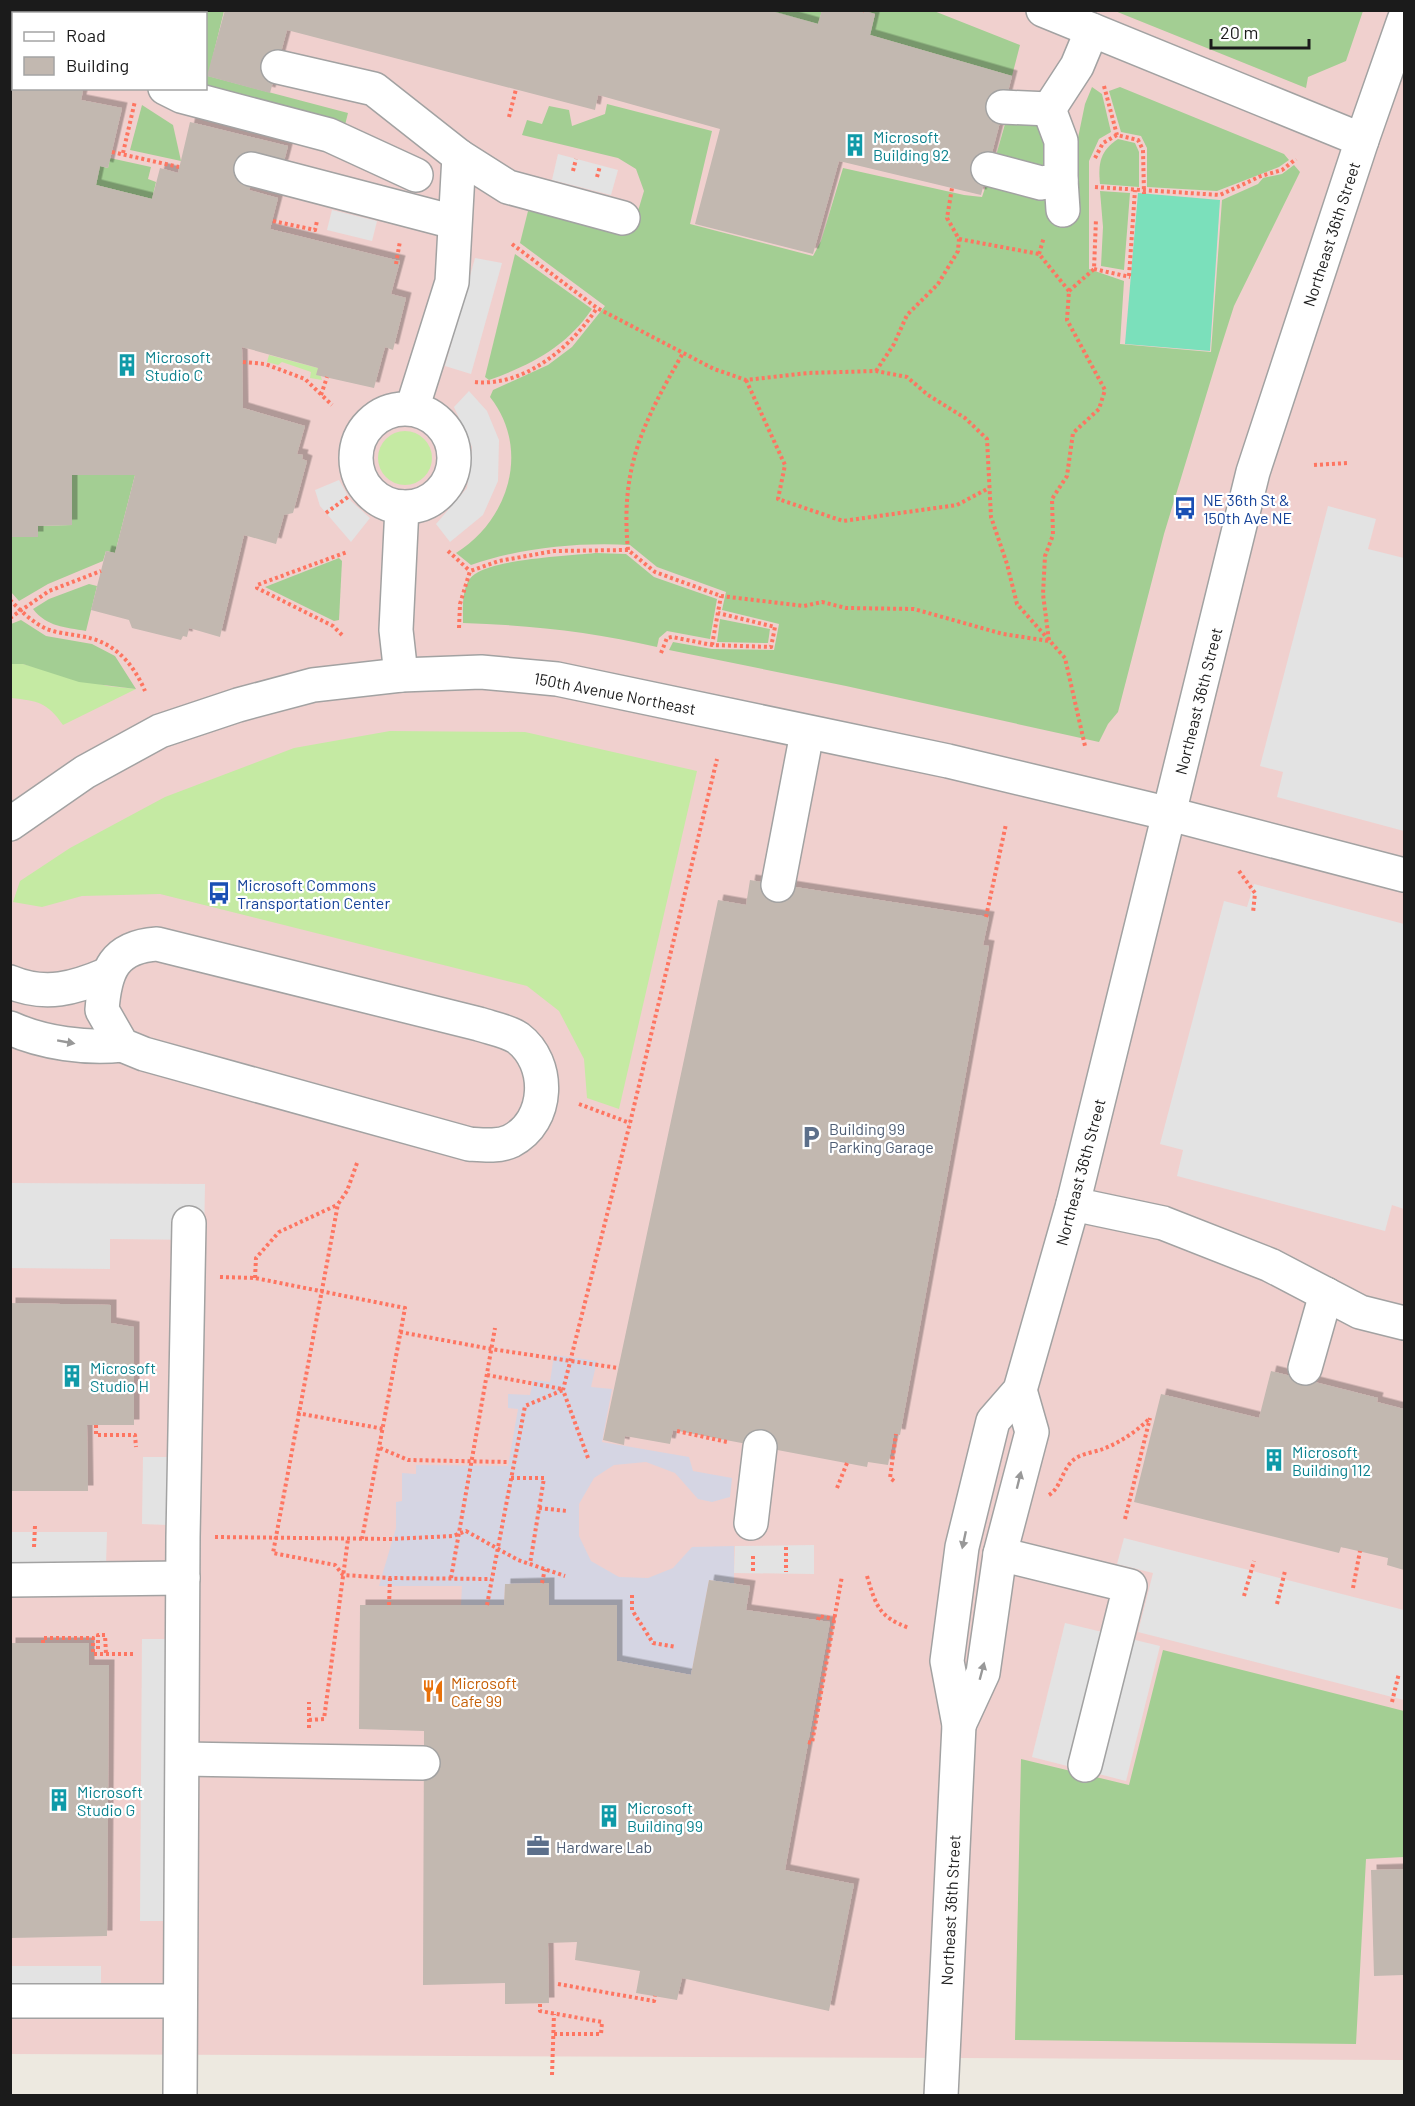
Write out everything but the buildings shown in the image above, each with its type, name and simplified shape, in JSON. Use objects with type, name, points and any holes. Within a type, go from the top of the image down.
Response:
[{"type":"street","points":[[1043,10],[1362,140]]},
{"type":"street","name":"Northeast 36th Street","points":[[941,2096],[960,1725],[947,1661],[962,1547],[993,1421],[1020,1390],[1073,1204],[1253,472],[1362,140],[1404,20]]},
{"type":"street","points":[[1049,109],[1077,66],[1092,30]]},
{"type":"street","points":[[278,67],[374,89],[459,156],[508,187],[623,218]]},
{"type":"street","points":[[150,94],[181,96],[329,135],[416,175]]},
{"type":"street","points":[[1003,107],[1049,109]]},
{"type":"street","points":[[988,169],[1041,183],[1062,195],[1061,141],[1049,109]]},
{"type":"street","points":[[412,409],[452,282],[459,156]]},
{"type":"street","points":[[251,169],[454,222]]},
{"type":"street","points":[[412,409],[428,414],[441,424],[450,438],[454,454],[448,478],[434,498],[418,505],[402,507],[387,504],[373,495],[363,483],[357,468],[356,452],[360,437],[369,424],[389,411],[412,409]]},
{"type":"street","points":[[401,675],[396,630],[402,507]]},
{"type":"street","name":"150th Avenue Northeast","points":[[10,824],[86,772],[160,731],[238,705],[313,685],[401,675],[481,672],[557,679],[948,761],[1170,814],[1404,875]]},
{"type":"street","points":[[778,885],[807,733]]},
{"type":"street","points":[[10,1028],[47,1039],[99,1048],[122,1046],[469,1144],[492,1145],[511,1141],[526,1129],[540,1104],[540,1069],[528,1048],[516,1037],[479,1024],[157,944],[139,945],[122,953],[108,974],[102,1010],[122,1046]]},
{"type":"street","points":[[10,982],[31,988],[73,988],[108,974]]},
{"type":"street","points":[[1073,1204],[1163,1223],[1270,1264],[1360,1312],[1404,1323]]},
{"type":"street","points":[[180,2096],[183,1578],[189,1223]]},
{"type":"street","points":[[1305,1368],[1326,1294]]},
{"type":"street","name":"Northeast 36th Street","points":[[960,1725],[983,1673],[1000,1554],[1032,1432],[1020,1390]]},
{"type":"street","points":[[752,1536],[760,1447]]},
{"type":"street","points":[[1000,1554],[1130,1586],[1085,1765]]},
{"type":"street","points":[[10,1580],[183,1578]]},
{"type":"street","points":[[183,1759],[423,1763]]},
{"type":"street","points":[[10,2001],[180,2001]]},
{"type":"path","points":[[1104,86],[1117,135]]},
{"type":"path","points":[[509,117],[516,89]]},
{"type":"path","points":[[123,153],[150,94]]},
{"type":"path","points":[[1093,161],[1103,143],[1117,135],[1138,140],[1143,150],[1144,192]]},
{"type":"path","points":[[112,152],[179,167]]},
{"type":"path","points":[[1094,178],[1094,187],[1144,192],[1220,195],[1261,176],[1282,170],[1296,159]]},
{"type":"path","points":[[876,371],[894,344],[907,315],[938,284],[958,251],[959,238],[947,218],[952,188]]},
{"type":"path","points":[[1094,269],[1130,277],[1135,190]]},
{"type":"path","points":[[1069,291],[1094,269],[1096,213]]},
{"type":"path","points":[[273,221],[315,231]]},
{"type":"path","points":[[396,264],[401,229]]},
{"type":"path","points":[[959,238],[1039,254],[1069,291],[1067,320],[1105,390],[1099,409],[1073,433],[1067,476],[1052,499],[1053,535],[1045,556],[1043,594],[1050,641]]},
{"type":"path","points":[[512,244],[597,308],[714,369],[746,380],[808,373],[876,371],[907,377],[928,395],[965,418],[987,439],[991,517],[1007,564],[1017,604],[1065,658],[1085,746]]},
{"type":"path","points":[[475,382],[490,384],[519,375],[546,361],[572,342],[597,308]]},
{"type":"path","points":[[628,550],[625,521],[627,487],[636,444],[655,401],[683,352]]},
{"type":"path","points":[[243,362],[265,364],[304,379],[332,405]]},
{"type":"path","points":[[321,395],[327,377]]},
{"type":"path","points":[[746,380],[785,465],[778,500],[843,521],[957,505],[989,488]]},
{"type":"path","points":[[1314,465],[1348,463]]},
{"type":"path","points":[[326,513],[348,497]]},
{"type":"path","points":[[470,571],[499,561],[554,552],[628,550],[655,572],[722,596],[804,606],[822,602],[846,608],[915,609],[1003,634],[1050,641]]},
{"type":"path","points":[[342,635],[333,626],[257,588],[257,585],[347,552]]},
{"type":"path","points":[[448,552],[470,571]]},
{"type":"path","points":[[10,618],[49,591],[101,571]]},
{"type":"path","points":[[459,628],[460,604],[470,571]]},
{"type":"path","points":[[712,645],[722,596]]},
{"type":"path","points":[[10,600],[20,610],[49,630],[91,638],[113,647],[127,659],[145,691]]},
{"type":"path","points":[[661,653],[667,638],[712,645],[771,647],[775,627],[718,613]]},
{"type":"path","points":[[588,1458],[563,1389],[630,1124],[717,759]]},
{"type":"path","points":[[986,917],[1006,825]]},
{"type":"path","points":[[1239,871],[1255,893],[1253,913]]},
{"type":"path","points":[[579,1104],[630,1124]]},
{"type":"path","points":[[357,1163],[347,1191],[338,1204],[297,1413],[273,1552],[335,1565],[343,1575],[491,1579]]},
{"type":"path","points":[[255,1278],[256,1258],[279,1232],[338,1204]]},
{"type":"path","points":[[216,1276],[255,1278],[405,1308],[362,1539]]},
{"type":"path","points":[[451,1579],[495,1328]]},
{"type":"path","points":[[400,1332],[491,1349],[618,1368]]},
{"type":"path","points":[[487,1375],[563,1389]]},
{"type":"path","points":[[487,1605],[496,1548],[525,1406],[563,1389]]},
{"type":"path","points":[[297,1413],[384,1430]]},
{"type":"path","points":[[1044,1499],[1054,1492],[1062,1472],[1077,1458],[1105,1448],[1139,1430],[1153,1418],[1125,1519]]},
{"type":"path","points":[[96,1425],[96,1435],[135,1435],[136,1447]]},
{"type":"path","points":[[677,1431],[717,1440]]},
{"type":"path","points":[[894,1481],[890,1478],[889,1471],[896,1434]]},
{"type":"path","points":[[380,1448],[408,1460],[507,1462]]},
{"type":"path","points":[[837,1488],[847,1463]]},
{"type":"path","points":[[511,1478],[544,1478],[530,1564]]},
{"type":"path","points":[[539,1508],[567,1511]]},
{"type":"path","points":[[34,1526],[34,1532]]},
{"type":"path","points":[[216,1537],[362,1539],[453,1536],[466,1531],[530,1564],[565,1576]]},
{"type":"path","points":[[752,1536],[753,1574]]},
{"type":"path","points":[[309,1720],[324,1719],[348,1539]]},
{"type":"path","points":[[786,1547],[786,1572]]},
{"type":"path","points":[[1353,1588],[1360,1551]]},
{"type":"path","points":[[1244,1596],[1254,1561]]},
{"type":"path","points":[[542,1583],[545,1569]]},
{"type":"path","points":[[1277,1604],[1285,1571]]},
{"type":"path","points":[[808,1742],[812,1743],[842,1576]]},
{"type":"path","points":[[867,1576],[875,1602],[890,1621],[909,1628]]},
{"type":"path","points":[[389,1605],[390,1578]]},
{"type":"path","points":[[632,1595],[632,1610],[653,1643],[676,1647]]},
{"type":"path","points":[[818,1620],[819,1616],[835,1618]]},
{"type":"path","points":[[98,1648],[98,1635],[105,1635],[106,1654]]},
{"type":"path","points":[[43,1643],[43,1638],[93,1638],[93,1654],[136,1654]]},
{"type":"path","points":[[1392,1702],[1399,1673]]},
{"type":"path","points":[[309,1702],[309,1735]]},
{"type":"path","points":[[558,1984],[654,2001],[655,1996]]},
{"type":"path","points":[[540,2004],[540,2011],[602,2022],[601,2034],[553,2034]]},
{"type":"path","points":[[552,2075],[554,2014]]},
{"type":"shaded area","points":[[11,11],[1404,11],[1404,2060],[11,2054]]},
{"type":"shaded area","points":[[558,154],[618,170],[611,195],[552,180]]},
{"type":"shaded area","points":[[332,210],[377,221],[372,241],[327,230]]},
{"type":"shaded area","points":[[475,258],[502,263],[471,374],[445,366]]},
{"type":"shaded area","points":[[469,391],[487,411],[499,440],[498,481],[483,515],[450,542],[436,524],[467,488],[472,447],[454,407]]},
{"type":"shaded area","points":[[339,480],[351,501],[370,518],[351,542],[320,506],[315,490]]},
{"type":"shaded area","points":[[1328,506],[1376,519],[1368,549],[1404,558],[1404,831],[1277,797],[1283,772],[1260,766]]},
{"type":"shaded area","points":[[1254,884],[1404,924],[1404,1209],[1392,1205],[1385,1231],[1177,1176],[1183,1150],[1160,1144],[1224,901],[1247,907]]},
{"type":"shaded area","points":[[11,1183],[205,1184],[204,1240],[110,1239],[110,1269],[11,1268]]},
{"type":"shaded area","points":[[554,1355],[597,1361],[591,1387],[612,1389],[602,1442],[689,1457],[693,1471],[732,1478],[730,1497],[712,1502],[698,1499],[675,1473],[646,1462],[614,1465],[594,1478],[579,1504],[579,1536],[591,1561],[619,1577],[648,1578],[673,1568],[692,1547],[734,1546],[734,1584],[709,1580],[691,1675],[617,1661],[617,1605],[549,1605],[549,1583],[505,1584],[504,1605],[461,1605],[462,1586],[379,1586],[396,1528],[396,1502],[402,1501],[402,1473],[416,1474],[416,1465],[508,1466],[518,1409],[508,1408],[508,1394],[530,1395],[533,1380],[550,1382]]},
{"type":"shaded area","points":[[143,1457],[167,1457],[167,1525],[142,1524]]},
{"type":"shaded area","points":[[11,1532],[107,1532],[106,1564],[11,1562]]},
{"type":"shaded area","points":[[1124,1538],[1404,1610],[1404,1700],[1138,1632],[1153,1573],[1117,1564]]},
{"type":"shaded area","points":[[814,1545],[814,1574],[734,1573],[735,1546]]},
{"type":"shaded area","points":[[1065,1623],[1160,1646],[1126,1781],[1032,1757]]},
{"type":"shaded area","points":[[142,1639],[165,1639],[165,1921],[140,1921]]},
{"type":"shaded area","points":[[11,1966],[101,1966],[101,1989],[11,1988]]},
{"type":"green space","points":[[11,10],[151,10],[151,12],[14,12]]},
{"type":"green space","points":[[224,11],[208,76],[348,113],[345,125],[207,88],[207,12],[197,12]]},
{"type":"green space","points":[[768,11],[822,11],[818,24]]},
{"type":"green space","points":[[865,11],[934,11],[1020,45],[1012,76],[870,35],[875,14]]},
{"type":"green space","points":[[1115,11],[1363,11],[1346,61],[1308,77],[1306,88]]},
{"type":"green space","points":[[1092,87],[1102,94],[1111,132],[1099,139],[1089,161],[1089,269],[1124,281],[1120,344],[1211,352],[1222,200],[1258,184],[1263,178],[1282,174],[1294,165],[1300,172],[1234,306],[1164,534],[1118,712],[1108,724],[1099,742],[846,686],[669,650],[673,642],[712,649],[774,650],[779,624],[722,610],[726,592],[657,567],[630,545],[590,544],[549,547],[509,554],[471,565],[456,553],[474,539],[489,522],[501,503],[508,482],[511,461],[509,439],[502,417],[490,397],[493,390],[548,365],[572,347],[605,306],[520,243],[528,211],[632,231],[644,191],[636,169],[618,158],[522,135],[527,120],[542,124],[549,106],[569,110],[572,126],[605,114],[607,104],[712,131],[690,224],[813,256],[821,241],[843,168],[982,197],[988,179],[1073,162],[1085,104]]},
{"type":"green space","points":[[1120,87],[1284,154],[1289,160],[1279,167],[1217,191],[1147,187],[1147,148],[1141,136],[1121,132],[1109,91]]},
{"type":"green space","points":[[142,105],[173,125],[181,161],[130,150]]},
{"type":"green space","points":[[1007,117],[1042,127],[1048,160],[1041,168],[995,159]]},
{"type":"green space","points":[[1118,139],[1135,143],[1139,152],[1139,187],[1100,184],[1099,170],[1104,153]]},
{"type":"green space","points":[[110,158],[151,167],[148,179],[156,182],[152,199],[96,185],[100,166],[108,168]]},
{"type":"green space","points":[[1100,191],[1130,193],[1124,270],[1101,266],[1103,227]]},
{"type":"green space","points":[[1138,193],[1220,200],[1210,351],[1125,344]]},
{"type":"green space","points":[[515,254],[592,309],[571,334],[546,353],[519,368],[489,380],[485,377]]},
{"type":"green space","points":[[269,355],[318,368],[322,380],[310,378],[311,372],[282,362],[278,365],[267,362]]},
{"type":"green space","points":[[400,431],[410,431],[424,439],[430,448],[432,458],[430,468],[424,477],[410,485],[400,485],[383,473],[378,463],[378,453],[390,436]]},
{"type":"green space","points":[[72,475],[135,475],[115,553],[106,551],[103,561],[48,584],[19,601],[11,592],[11,537],[38,537],[38,526],[72,525]]},
{"type":"green space","points":[[595,553],[626,554],[654,577],[717,599],[710,639],[667,631],[659,638],[657,647],[561,630],[463,623],[465,590],[470,578],[475,574],[485,569],[515,562]]},
{"type":"green space","points":[[339,558],[342,561],[339,620],[334,621],[265,587]]},
{"type":"green space","points":[[89,584],[97,586],[86,631],[50,623],[33,609],[49,599]]},
{"type":"green space","points":[[720,619],[770,629],[768,643],[717,642]]},
{"type":"green space","points":[[21,620],[46,636],[92,644],[115,656],[136,689],[79,682],[23,664],[11,664],[11,624]]},
{"type":"green space","points":[[10,664],[23,664],[107,686],[136,689],[63,725],[47,707],[28,700],[11,698]]},
{"type":"green space","points":[[390,731],[525,732],[697,771],[619,1109],[587,1098],[584,1059],[559,1011],[527,986],[160,894],[82,896],[42,907],[13,902],[20,881],[70,848],[165,797],[294,748]]},
{"type":"green space","points":[[1163,1650],[1404,1711],[1404,1857],[1366,1859],[1356,2044],[1015,2040],[1021,1759],[1129,1785]]},
{"type":"place","name":"Microsoft Building 92","points":[[855,145]]},
{"type":"place","name":"Microsoft Studio C","points":[[127,365]]},
{"type":"place","name":"NE 36th St & 150th Ave NE","points":[[1185,508]]},
{"type":"place","name":"Microsoft Commons Transportation Center","points":[[219,893]]},
{"type":"place","name":"Building 99 Parking Garage","points":[[811,1137]]},
{"type":"place","name":"Microsoft Studio H","points":[[72,1376]]},
{"type":"place","name":"Microsoft Building 112","points":[[1274,1460]]},
{"type":"place","name":"Microsoft Cafe 99","points":[[433,1691]]},
{"type":"place","name":"Microsoft Studio G","points":[[59,1800]]},
{"type":"place","name":"Microsoft Building 99","points":[[609,1816]]},
{"type":"place","name":"Hardware Lab","points":[[538,1846]]}]
